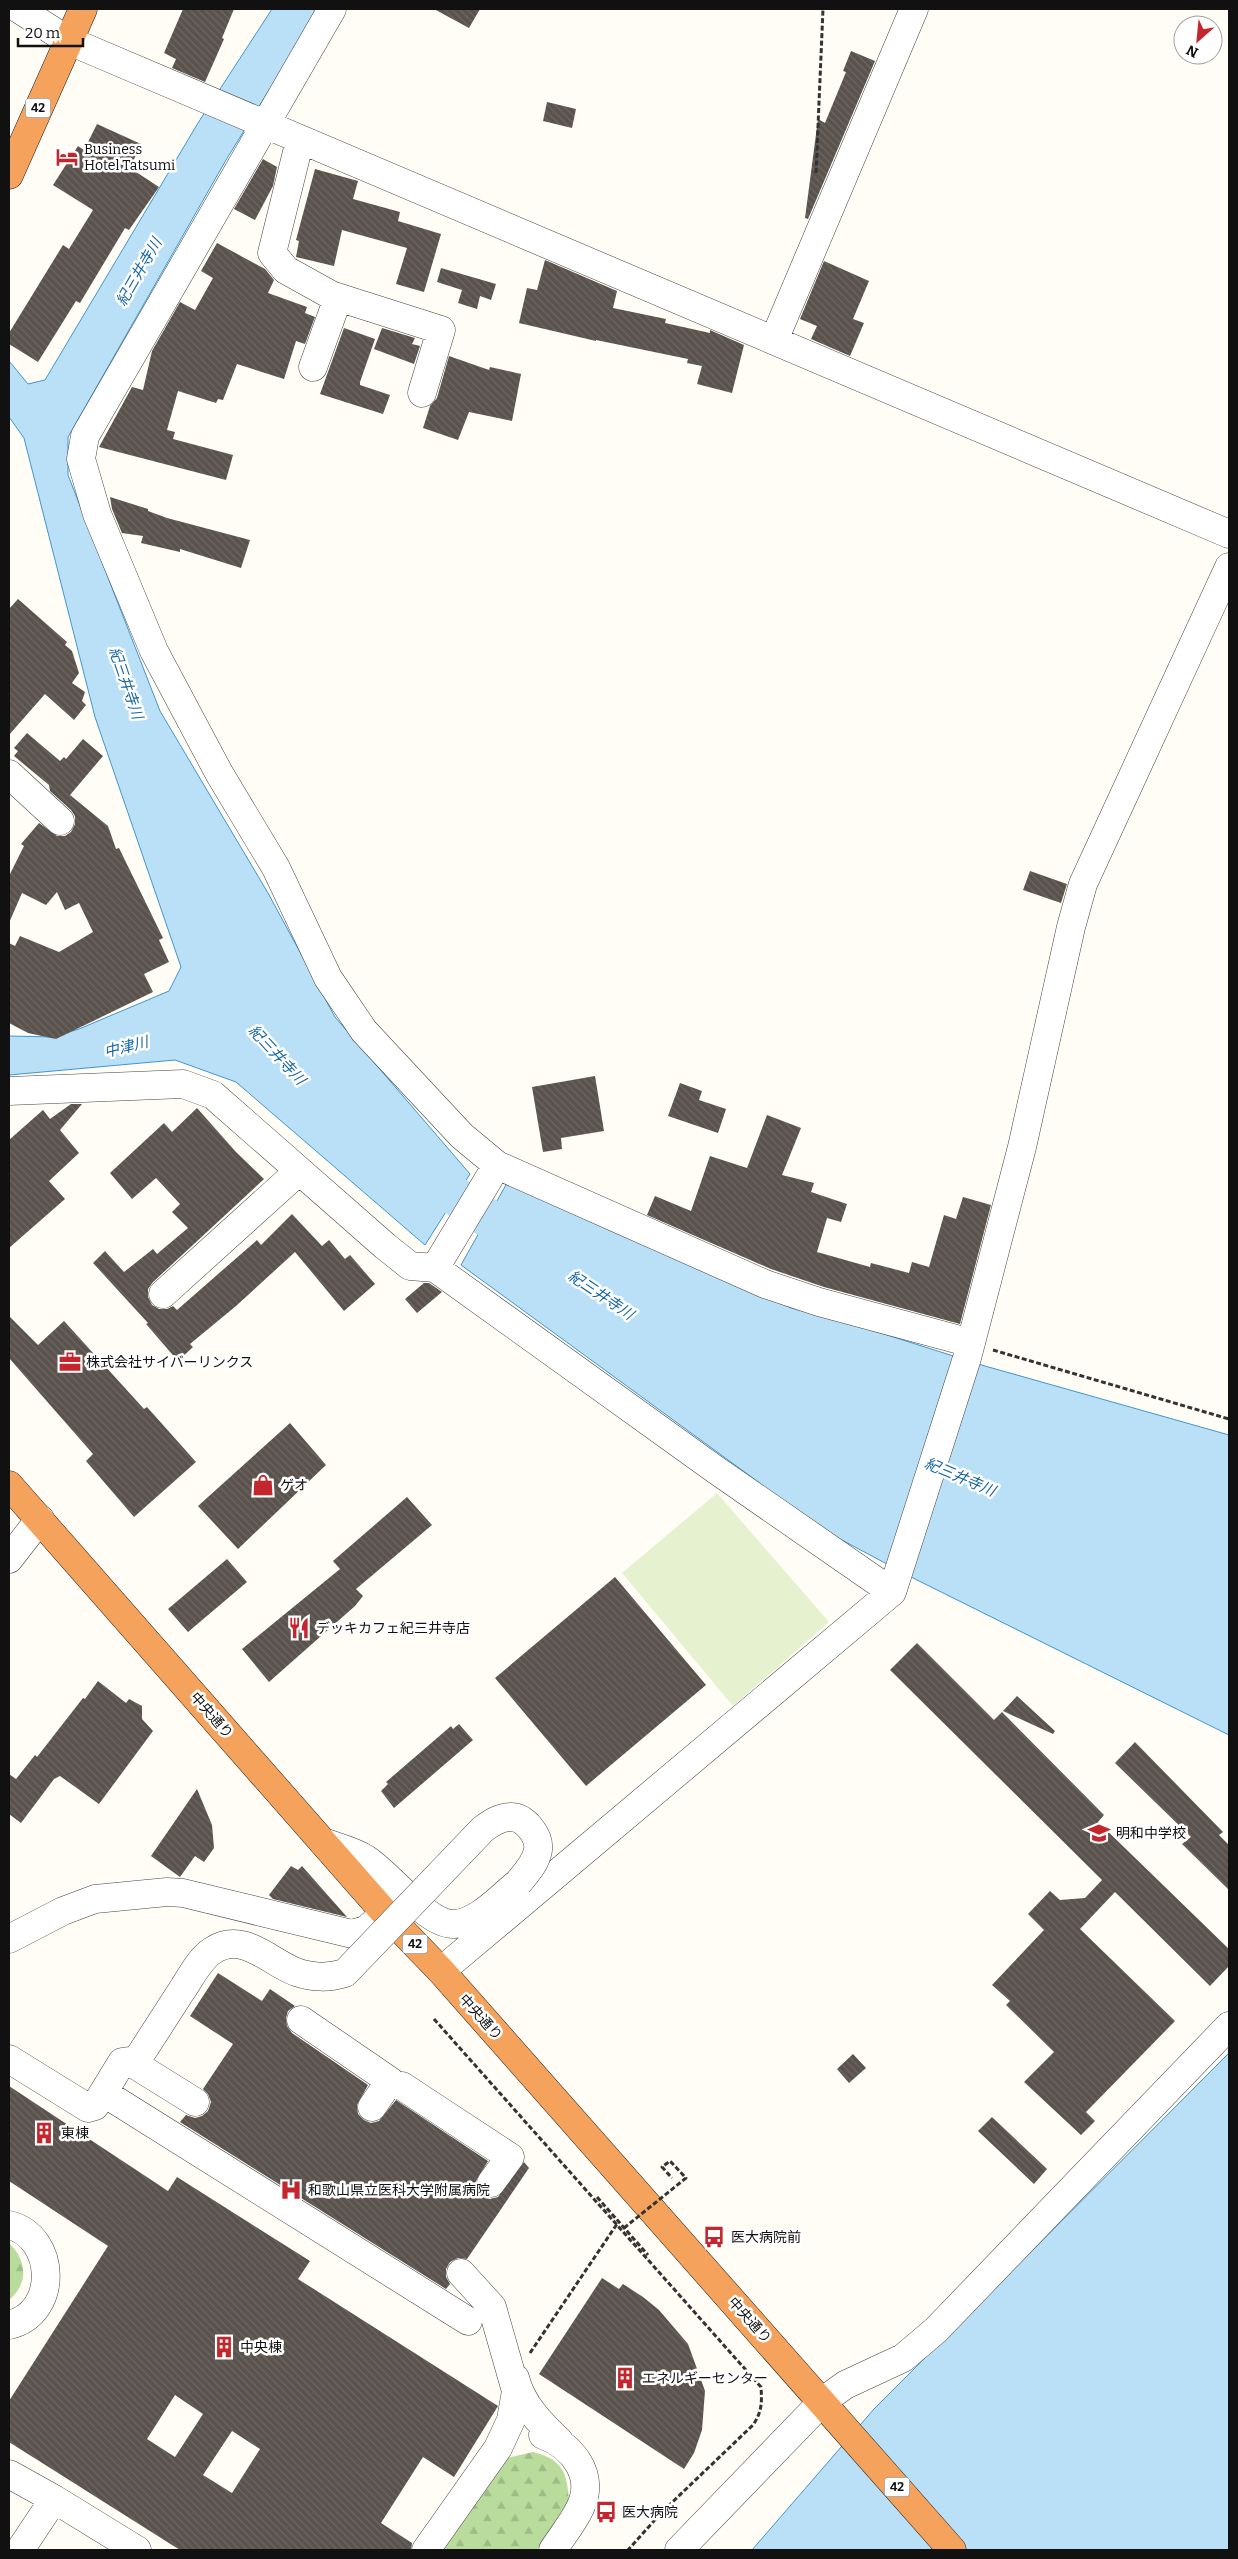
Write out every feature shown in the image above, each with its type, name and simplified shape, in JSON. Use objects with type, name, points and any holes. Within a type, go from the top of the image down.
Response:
[{"type":"highway","name":"42","points":[[9,175],[67,40],[78,9]]},
{"type":"highway","name":"42","points":[[67,40],[83,9]]},
{"type":"highway","name":"中央通り","points":[[9,1485],[385,1913],[441,1971],[823,2401],[952,2550]]},
{"type":"street","points":[[19,9],[67,40],[1229,534]]},
{"type":"street","points":[[332,9],[261,123],[85,436],[81,459],[97,514],[154,651],[219,772],[276,868],[328,978],[364,1031],[494,1171],[765,1284],[969,1351]]},
{"type":"street","points":[[774,340],[914,9]]},
{"type":"street","points":[[300,140],[272,253],[286,270],[338,298],[441,330],[422,393]]},
{"type":"street","points":[[313,367],[338,298]]},
{"type":"street","points":[[441,1971],[894,1585],[969,1351],[1022,1147],[1071,927],[1083,884],[1229,567]]},
{"type":"street","points":[[9,774],[60,821]]},
{"type":"street","points":[[9,1091],[183,1084],[213,1095],[410,1266],[438,1263],[716,1470],[894,1585]]},
{"type":"street","points":[[163,1294],[299,1171]]},
{"type":"street","points":[[438,1263],[494,1171]]},
{"type":"street","points":[[9,1559],[40,1519]]},
{"type":"street","points":[[135,2063],[198,1965],[212,1950],[231,1944],[256,1948],[296,1972],[324,1978],[345,1974],[483,1829],[496,1820],[512,1817],[522,1820],[538,1840],[538,1850],[532,1866],[518,1883],[473,1918],[455,1924],[444,1923],[429,1916],[384,1871],[363,1857],[323,1842]]},
{"type":"street","points":[[9,1939],[62,1911],[95,1899],[149,1893],[183,1893],[352,1934],[366,1930],[385,1913]]},
{"type":"street","points":[[301,2020],[390,2081],[372,2107]]},
{"type":"street","points":[[679,2550],[823,2401],[860,2378],[903,2358],[920,2345],[1229,2026]]},
{"type":"street","points":[[9,2059],[88,2108],[95,2106],[122,2062],[128,2061],[135,2063],[195,2102]]},
{"type":"street","points":[[402,2086],[510,2157],[491,2183]]},
{"type":"street","points":[[104,2093],[468,2321]]},
{"type":"street","points":[[9,2225],[28,2234],[39,2250],[45,2268],[45,2292],[34,2310],[19,2323],[9,2325]]},
{"type":"street","points":[[426,2550],[498,2448],[510,2420],[516,2390],[492,2307],[462,2272],[494,2306],[518,2390],[534,2417],[571,2451],[580,2463],[584,2477],[585,2492],[581,2507],[553,2550]]},
{"type":"street","points":[[498,2448],[511,2439],[527,2434],[544,2435],[560,2441]]},
{"type":"street","points":[[9,2474],[138,2550]]},
{"type":"street","points":[[20,2550],[54,2499]]},
{"type":"path","points":[[816,180],[823,9]]},
{"type":"path","points":[[969,1351],[1229,1419]]},
{"type":"path","points":[[434,2019],[760,2388],[762,2404],[760,2416],[754,2425],[662,2512],[628,2550]]},
{"type":"path","points":[[624,2228],[686,2178],[670,2161],[662,2167],[672,2178]]},
{"type":"path","points":[[597,2197],[648,2255]]},
{"type":"path","points":[[528,2357],[617,2224]]},
{"type":"green space","points":[[717,1493],[829,1622],[733,1706],[622,1573]]},
{"type":"green space","points":[[9,2243],[22,2264],[23,2279],[9,2300]]},
{"type":"green space","points":[[533,2452],[551,2459],[561,2468],[567,2482],[569,2500],[537,2550],[437,2550],[502,2459]]},
{"type":"water","name":"中津川","points":[[272,9],[319,9],[226,160],[68,437],[68,475],[160,711],[268,893],[335,1017],[470,1174],[425,1245],[236,1082],[175,1060],[9,1075],[9,1036],[53,1037],[79,1029],[169,991],[181,967],[95,717],[24,438],[9,417],[9,361],[28,384],[45,380],[198,123]]},
{"type":"water","points":[[507,1183],[609,1230],[791,1308],[849,1323],[985,1366],[1229,1435],[1229,1735],[915,1579],[810,1523],[761,1484],[461,1265]]},
{"type":"water","points":[[1229,2053],[1229,2550],[752,2550],[874,2409]]},
{"type":"building","points":[[183,9],[234,9],[222,38],[224,39],[205,82],[172,68],[176,59],[164,53]]},
{"type":"building","points":[[434,9],[480,9],[469,28]]},
{"type":"building","points":[[851,51],[875,61],[808,219],[805,218],[818,119],[825,123],[846,72],[843,71]]},
{"type":"building","points":[[547,102],[576,109],[572,128],[543,121]]},
{"type":"building","points":[[97,124],[141,144],[130,168],[159,187],[129,230],[125,228],[80,303],[76,301],[38,362],[9,344],[9,333],[63,245],[69,249],[93,210],[53,185],[78,146],[84,150]]},
{"type":"building","points":[[263,159],[277,167],[273,186],[255,220],[234,209]]},
{"type":"building","points":[[315,169],[358,181],[353,199],[400,212],[398,221],[441,234],[424,292],[396,284],[407,248],[342,230],[334,266],[296,257],[299,241],[296,240]]},
{"type":"building","points":[[217,243],[265,269],[274,280],[268,293],[307,307],[305,313],[315,317],[305,344],[296,341],[284,379],[237,364],[223,400],[218,399],[216,403],[178,391],[167,430],[175,432],[173,439],[233,455],[226,480],[99,447],[132,387],[143,390],[152,351],[180,302],[195,310],[213,278],[201,271]]},
{"type":"building","points":[[545,260],[617,291],[613,308],[666,319],[665,323],[710,333],[710,330],[744,345],[732,393],[697,384],[702,366],[687,363],[688,359],[596,341],[519,323],[527,288],[537,290]]},
{"type":"building","points":[[824,261],[869,281],[853,319],[864,323],[850,356],[811,339],[817,326],[800,319]]},
{"type":"building","points":[[441,268],[496,284],[491,300],[480,296],[477,309],[458,303],[462,290],[437,282]]},
{"type":"building","points":[[344,328],[375,339],[360,385],[390,395],[383,414],[320,394]]},
{"type":"building","points":[[382,328],[415,338],[412,344],[420,346],[414,364],[374,349]]},
{"type":"building","points":[[449,356],[489,370],[490,367],[521,374],[512,421],[469,412],[458,440],[423,428],[430,406],[437,398]]},
{"type":"building","points":[[110,497],[148,509],[148,511],[167,518],[250,540],[241,568],[180,549],[180,552],[141,543],[143,536],[122,533],[112,509]]},
{"type":"building","points":[[18,599],[67,642],[65,645],[72,651],[79,673],[72,683],[85,692],[82,701],[86,705],[74,720],[45,694],[9,735],[9,609]]},
{"type":"building","points":[[27,733],[60,761],[64,757],[66,759],[83,739],[103,756],[70,795],[108,826],[116,849],[119,848],[163,938],[159,940],[169,962],[144,974],[153,992],[56,1039],[28,1033],[9,1023],[9,943],[15,946],[20,936],[59,952],[93,932],[79,903],[65,910],[57,892],[46,905],[22,893],[9,923],[9,876],[24,846],[21,844],[39,823],[57,836],[65,836],[71,832],[75,824],[75,816],[71,810],[50,791],[49,785],[14,756],[18,751],[14,748]]},
{"type":"building","points":[[1030,871],[1067,884],[1061,903],[1023,890]]},
{"type":"building","points":[[595,1076],[604,1131],[561,1138],[562,1149],[543,1152],[532,1087]]},
{"type":"building","points":[[680,1083],[702,1091],[699,1100],[726,1109],[718,1133],[668,1116]]},
{"type":"building","points":[[71,1104],[82,1104],[60,1130],[79,1153],[49,1181],[65,1199],[9,1248],[9,1140],[43,1110],[50,1119]]},
{"type":"building","points":[[197,1108],[236,1152],[264,1179],[153,1282],[148,1289],[148,1297],[152,1305],[159,1309],[167,1309],[173,1306],[177,1310],[257,1240],[261,1245],[292,1214],[322,1246],[329,1240],[345,1259],[350,1255],[375,1284],[344,1311],[295,1252],[236,1306],[190,1344],[193,1347],[178,1361],[146,1324],[148,1323],[93,1263],[105,1251],[124,1272],[153,1249],[157,1254],[188,1228],[172,1212],[180,1204],[156,1178],[132,1199],[110,1173],[164,1123],[172,1132]]},
{"type":"building","points":[[767,1115],[801,1128],[782,1175],[814,1183],[811,1192],[847,1204],[841,1222],[827,1218],[817,1252],[870,1267],[871,1263],[909,1273],[912,1262],[929,1267],[944,1215],[956,1219],[963,1197],[991,1205],[960,1324],[824,1287],[771,1269],[647,1215],[655,1196],[691,1211],[710,1156],[747,1168]]},
{"type":"building","points":[[424,1283],[429,1283],[442,1292],[417,1313],[405,1299]]},
{"type":"building","points":[[9,1316],[38,1345],[64,1321],[144,1409],[147,1407],[196,1462],[134,1517],[86,1461],[93,1454],[9,1358]]},
{"type":"building","name":"ゲオ","points":[[290,1423],[326,1465],[238,1549],[198,1506]]},
{"type":"building","points":[[407,1497],[432,1525],[356,1589],[363,1596],[355,1606],[269,1682],[242,1649],[340,1569],[333,1561]]},
{"type":"building","points":[[227,1559],[247,1582],[188,1632],[168,1609]]},
{"type":"building","points":[[615,1577],[706,1685],[586,1786],[495,1678]]},
{"type":"building","points":[[917,1643],[994,1720],[1002,1712],[1104,1815],[1098,1822],[1229,1949],[1229,1966],[1210,1986],[1115,1892],[1080,1929],[1175,2021],[1086,2112],[1095,2121],[1081,2135],[1024,2082],[1054,2052],[1006,2005],[1010,2001],[992,1985],[1044,1930],[1028,1914],[1050,1891],[1060,1900],[1085,1898],[1102,1880],[890,1670]]},
{"type":"building","points":[[98,1681],[126,1703],[129,1699],[142,1706],[142,1719],[153,1731],[99,1804],[60,1776],[54,1779],[21,1823],[9,1814],[9,1774],[16,1779],[35,1755],[37,1757]]},
{"type":"building","points":[[1017,1696],[1055,1731],[1053,1734],[1003,1711]]},
{"type":"building","points":[[459,1724],[473,1740],[394,1808],[381,1791],[388,1784],[386,1782],[451,1726],[453,1729]]},
{"type":"building","points":[[1135,1742],[1223,1832],[1219,1835],[1229,1845],[1229,1890],[1182,1844],[1191,1837],[1115,1763]]},
{"type":"building","points":[[197,1789],[212,1825],[214,1848],[204,1862],[195,1856],[180,1877],[151,1856]]},
{"type":"building","points":[[291,1866],[298,1870],[302,1866],[347,1917],[273,1899],[269,1895]]},
{"type":"building","points":[[218,1973],[262,2001],[270,1989],[295,2006],[288,2011],[286,2018],[287,2026],[292,2033],[368,2085],[357,2105],[358,2114],[364,2120],[371,2123],[379,2121],[396,2100],[488,2161],[476,2181],[477,2190],[482,2196],[490,2199],[498,2197],[524,2162],[529,2168],[467,2259],[458,2258],[450,2262],[446,2269],[446,2277],[450,2284],[446,2289],[180,2122],[186,2115],[195,2118],[202,2116],[208,2111],[211,2102],[208,2094],[203,2089],[233,2044],[190,2016]]},
{"type":"building","points":[[853,2054],[866,2068],[849,2083],[837,2069]]},
{"type":"building","name":"中央棟","points":[[9,2086],[168,2191],[177,2177],[310,2261],[298,2279],[498,2406],[454,2477],[423,2457],[381,2523],[412,2543],[411,2550],[180,2550],[9,2442],[9,2401],[108,2246],[9,2181]],"holes":[[[175,2395],[203,2414],[175,2457],[147,2439]],[[232,2431],[260,2449],[232,2493],[203,2475]]]},
{"type":"building","points":[[992,2117],[1047,2169],[1034,2184],[978,2131]]},
{"type":"building","name":"エネルギーセンター","points":[[602,2278],[619,2289],[623,2284],[643,2297],[659,2310],[688,2344],[705,2391],[702,2430],[694,2453],[684,2469],[539,2374]]},
{"type":"waterway","name":"紀三井寺川","points":[[411,1166],[532,1248]]},
{"type":"place","name":"Business Hotel Tatsumi","points":[[67,157]]},
{"type":"place","name":"株式会社サイバーリンクス","points":[[70,1362]]},
{"type":"place","name":"ゲオ","points":[[263,1485]]},
{"type":"place","name":"デッキカフェ紀三井寺店","points":[[299,1628]]},
{"type":"place","name":"明和中学校","points":[[1099,1833]]},
{"type":"place","name":"東棟","points":[[44,2133]]},
{"type":"place","name":"和歌山県立医科大学附属病院","points":[[291,2190]]},
{"type":"place","name":"医大病院前","points":[[714,2237]]},
{"type":"place","name":"中央棟","points":[[224,2347]]},
{"type":"place","name":"エネルギーセンター","points":[[625,2378]]},
{"type":"place","name":"医大病院","points":[[606,2512]]}]
